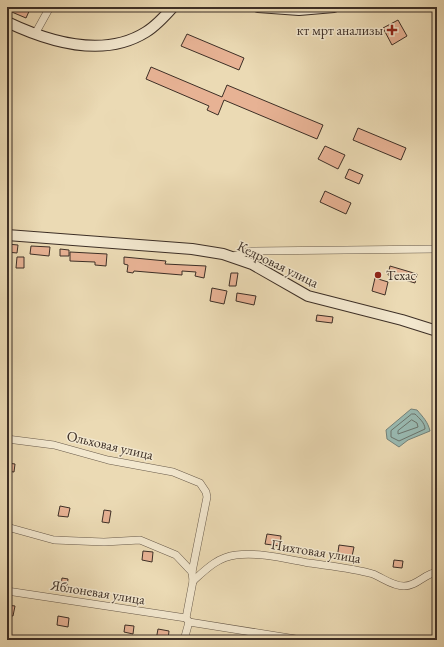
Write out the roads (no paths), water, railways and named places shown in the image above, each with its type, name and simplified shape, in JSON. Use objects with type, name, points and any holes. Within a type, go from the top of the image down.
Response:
[{"type":"street","points":[[35,34],[50,7]]},
{"type":"street","points":[[7,22],[35,34],[83,46],[120,43],[132,40],[148,31],[173,7]]},
{"type":"street","points":[[258,7],[299,10],[334,7]]},
{"type":"street","points":[[434,7],[437,14]]},
{"type":"street","name":"Кедровая улица","points":[[7,235],[192,249],[233,256],[252,264],[308,296],[402,320],[437,331]]},
{"type":"street","points":[[233,256],[250,251],[437,249]]},
{"type":"street","name":"Ольховая улица","points":[[7,439],[54,445],[108,460],[172,472],[200,483],[204,487],[207,497],[192,572]]},
{"type":"street","points":[[7,528],[54,540],[104,542],[140,540],[176,555],[192,572],[193,581],[184,640]]},
{"type":"street","name":"Пихтовая улица","points":[[193,581],[213,563],[236,555],[256,555],[351,569],[373,574],[391,583],[404,586],[416,584],[426,576],[437,572]]},
{"type":"street","name":"Яблоневая улица","points":[[7,591],[302,640]]},
{"type":"water","points":[[411,409],[417,410],[427,422],[430,431],[408,440],[399,447],[387,439],[386,430]]},
{"type":"place","name":"кт мрт анализы","points":[[392,30]]},
{"type":"place","name":"Техас","points":[[378,275]]}]
